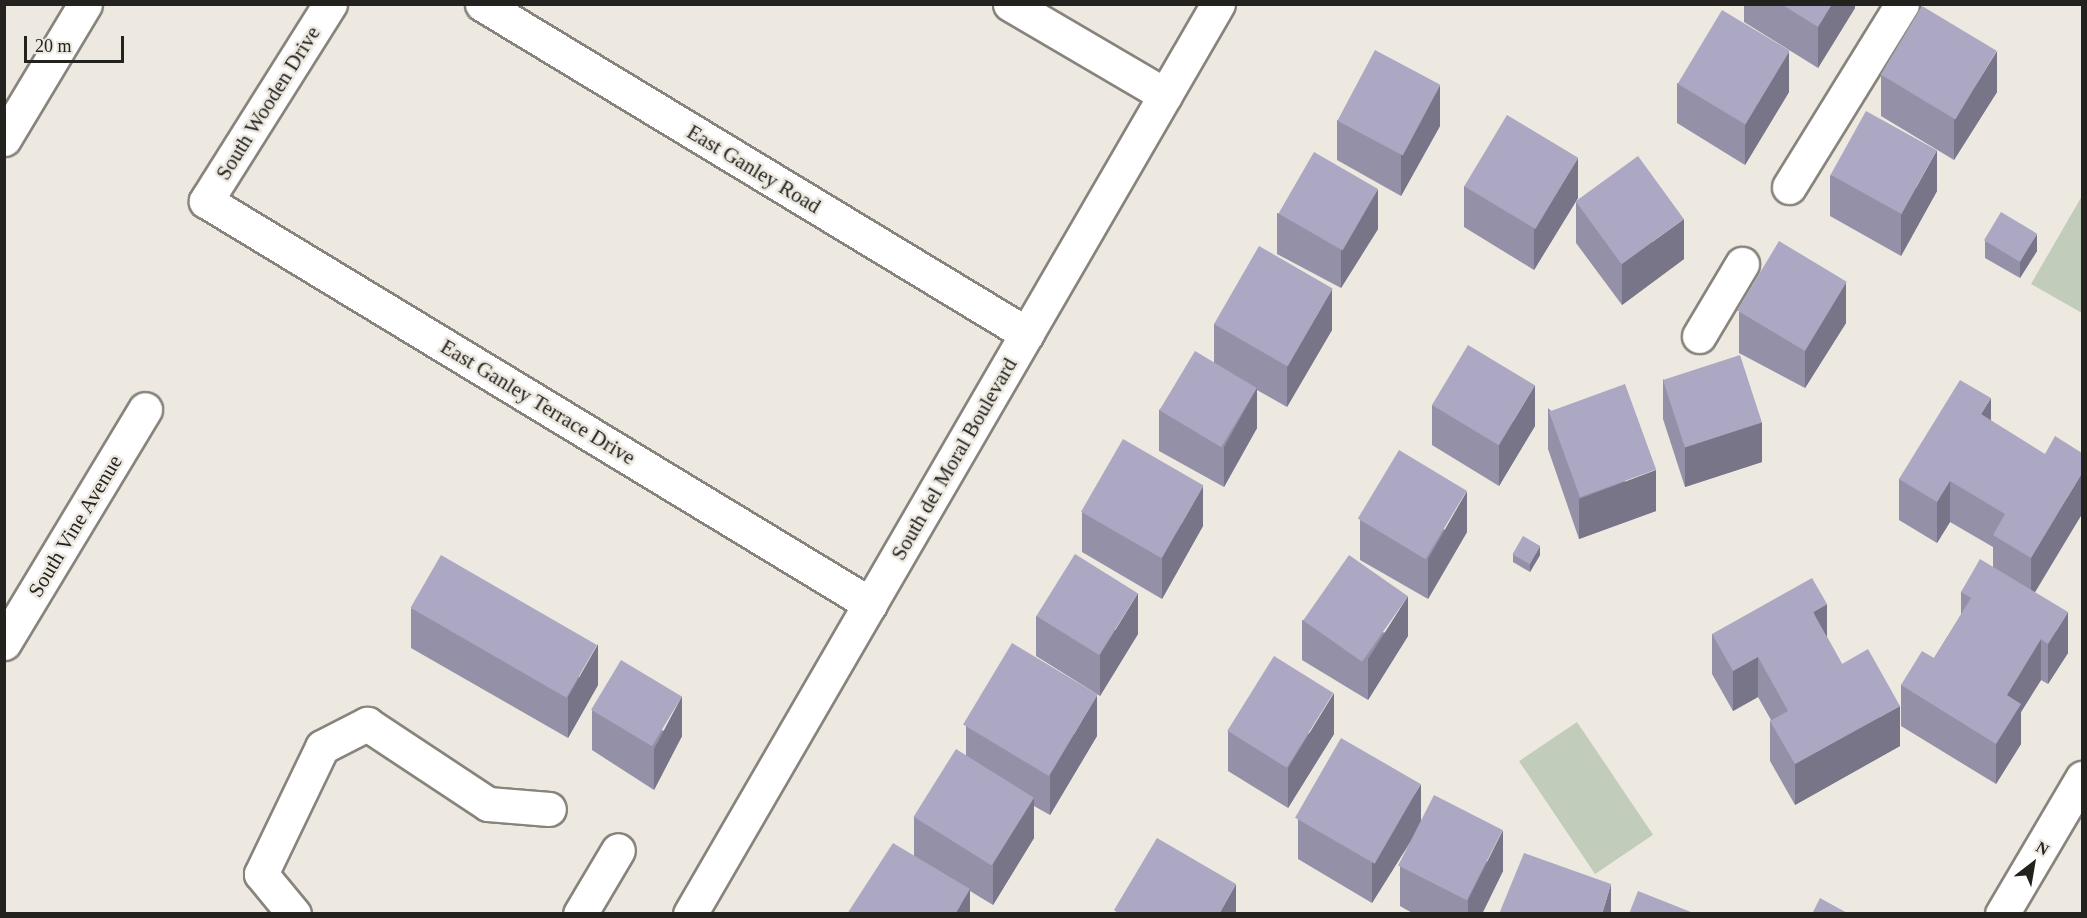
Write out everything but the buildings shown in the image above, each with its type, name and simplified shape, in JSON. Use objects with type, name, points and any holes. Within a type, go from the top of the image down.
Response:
[{"type":"street","points":[[4,139],[85,4]]},
{"type":"street","name":"South Wooden Drive","points":[[206,201],[330,4]]},
{"type":"street","name":"East Ganley Road","points":[[482,4],[1027,334]]},
{"type":"street","points":[[1010,4],[1165,95]]},
{"type":"street","name":"South del Moral Boulevard","points":[[690,914],[1218,4]]},
{"type":"street","points":[[1789,187],[1902,4]]},
{"type":"street","name":"East Ganley Terrace Drive","points":[[206,201],[870,604]]},
{"type":"street","points":[[1699,336],[1742,264]]},
{"type":"street","name":"South Vine Avenue","points":[[4,643],[146,409]]},
{"type":"street","points":[[294,914],[261,874],[322,747],[367,724],[488,804],[549,808]]},
{"type":"street","points":[[2002,914],[2082,778]]},
{"type":"street","points":[[580,914],[618,850]]},
{"type":"green space","points":[[2082,196],[2082,313],[2031,284]]},
{"type":"green space","points":[[1577,722],[1653,835],[1595,874],[1519,761]]}]
